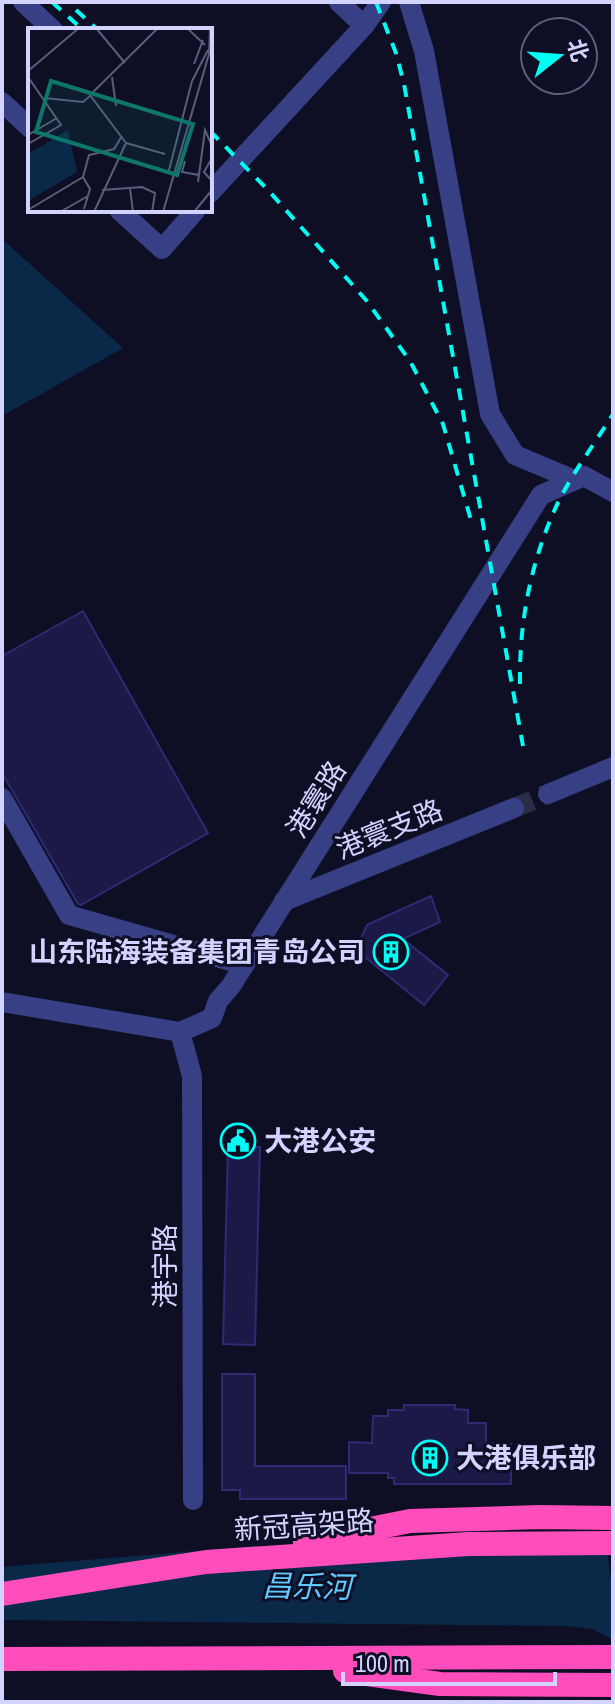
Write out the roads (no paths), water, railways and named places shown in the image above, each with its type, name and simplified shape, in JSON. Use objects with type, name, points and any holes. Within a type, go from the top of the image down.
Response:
[{"type":"highway","points":[[206,1562],[410,1521],[613,1518]]},
{"type":"highway","name":"新冠高架路","points":[[2,1594],[206,1562],[468,1544],[613,1543]]},
{"type":"highway","points":[[2,1659],[613,1657]]},
{"type":"highway","points":[[255,1658],[440,1684],[613,1685]]},
{"type":"lane","points":[[23,2],[51,28]]},
{"type":"lane","points":[[339,2],[364,26]]},
{"type":"lane","points":[[213,184],[364,26],[381,2]]},
{"type":"lane","points":[[409,2],[424,51],[490,414],[515,455],[572,479],[584,476],[613,492]]},
{"type":"lane","points":[[2,102],[28,126]]},
{"type":"lane","points":[[121,212],[162,249],[194,212]]},
{"type":"lane","name":"港寰路","points":[[180,1032],[212,1018],[218,1001],[244,965],[541,495],[572,479]]},
{"type":"lane","points":[[548,794],[613,767]]},
{"type":"lane","points":[[2,798],[69,915],[244,965]]},
{"type":"lane","name":"港寰支路","points":[[284,901],[514,808]]},
{"type":"lane","points":[[2,1002],[180,1032]]},
{"type":"lane","name":"港宇路","points":[[180,1032],[192,1076],[193,1500]]},
{"type":"water","points":[[2,239],[123,348],[2,416]]},
{"type":"water","name":"昌乐河","points":[[256,1546],[607,1552],[613,1595],[613,1640],[592,1629],[567,1626],[2,1620],[2,1567]]},
{"type":"tunnel","points":[[514,808],[548,794]]},
{"type":"railway","points":[[52,2],[81,28]]},
{"type":"railway","points":[[376,2],[396,53],[404,84],[523,746]]},
{"type":"railway","points":[[76,10],[96,28]]},
{"type":"railway","points":[[212,133],[268,190],[366,300],[410,361],[443,424],[471,520]]},
{"type":"railway","points":[[520,684],[524,617],[546,530],[561,497],[613,414]]},
{"type":"place","name":"山东陆海装备集团青岛公司","points":[[391,952]]},
{"type":"place","name":"大港公安","points":[[238,1141]]},
{"type":"place","name":"大港俱乐部","points":[[430,1458]]}]
